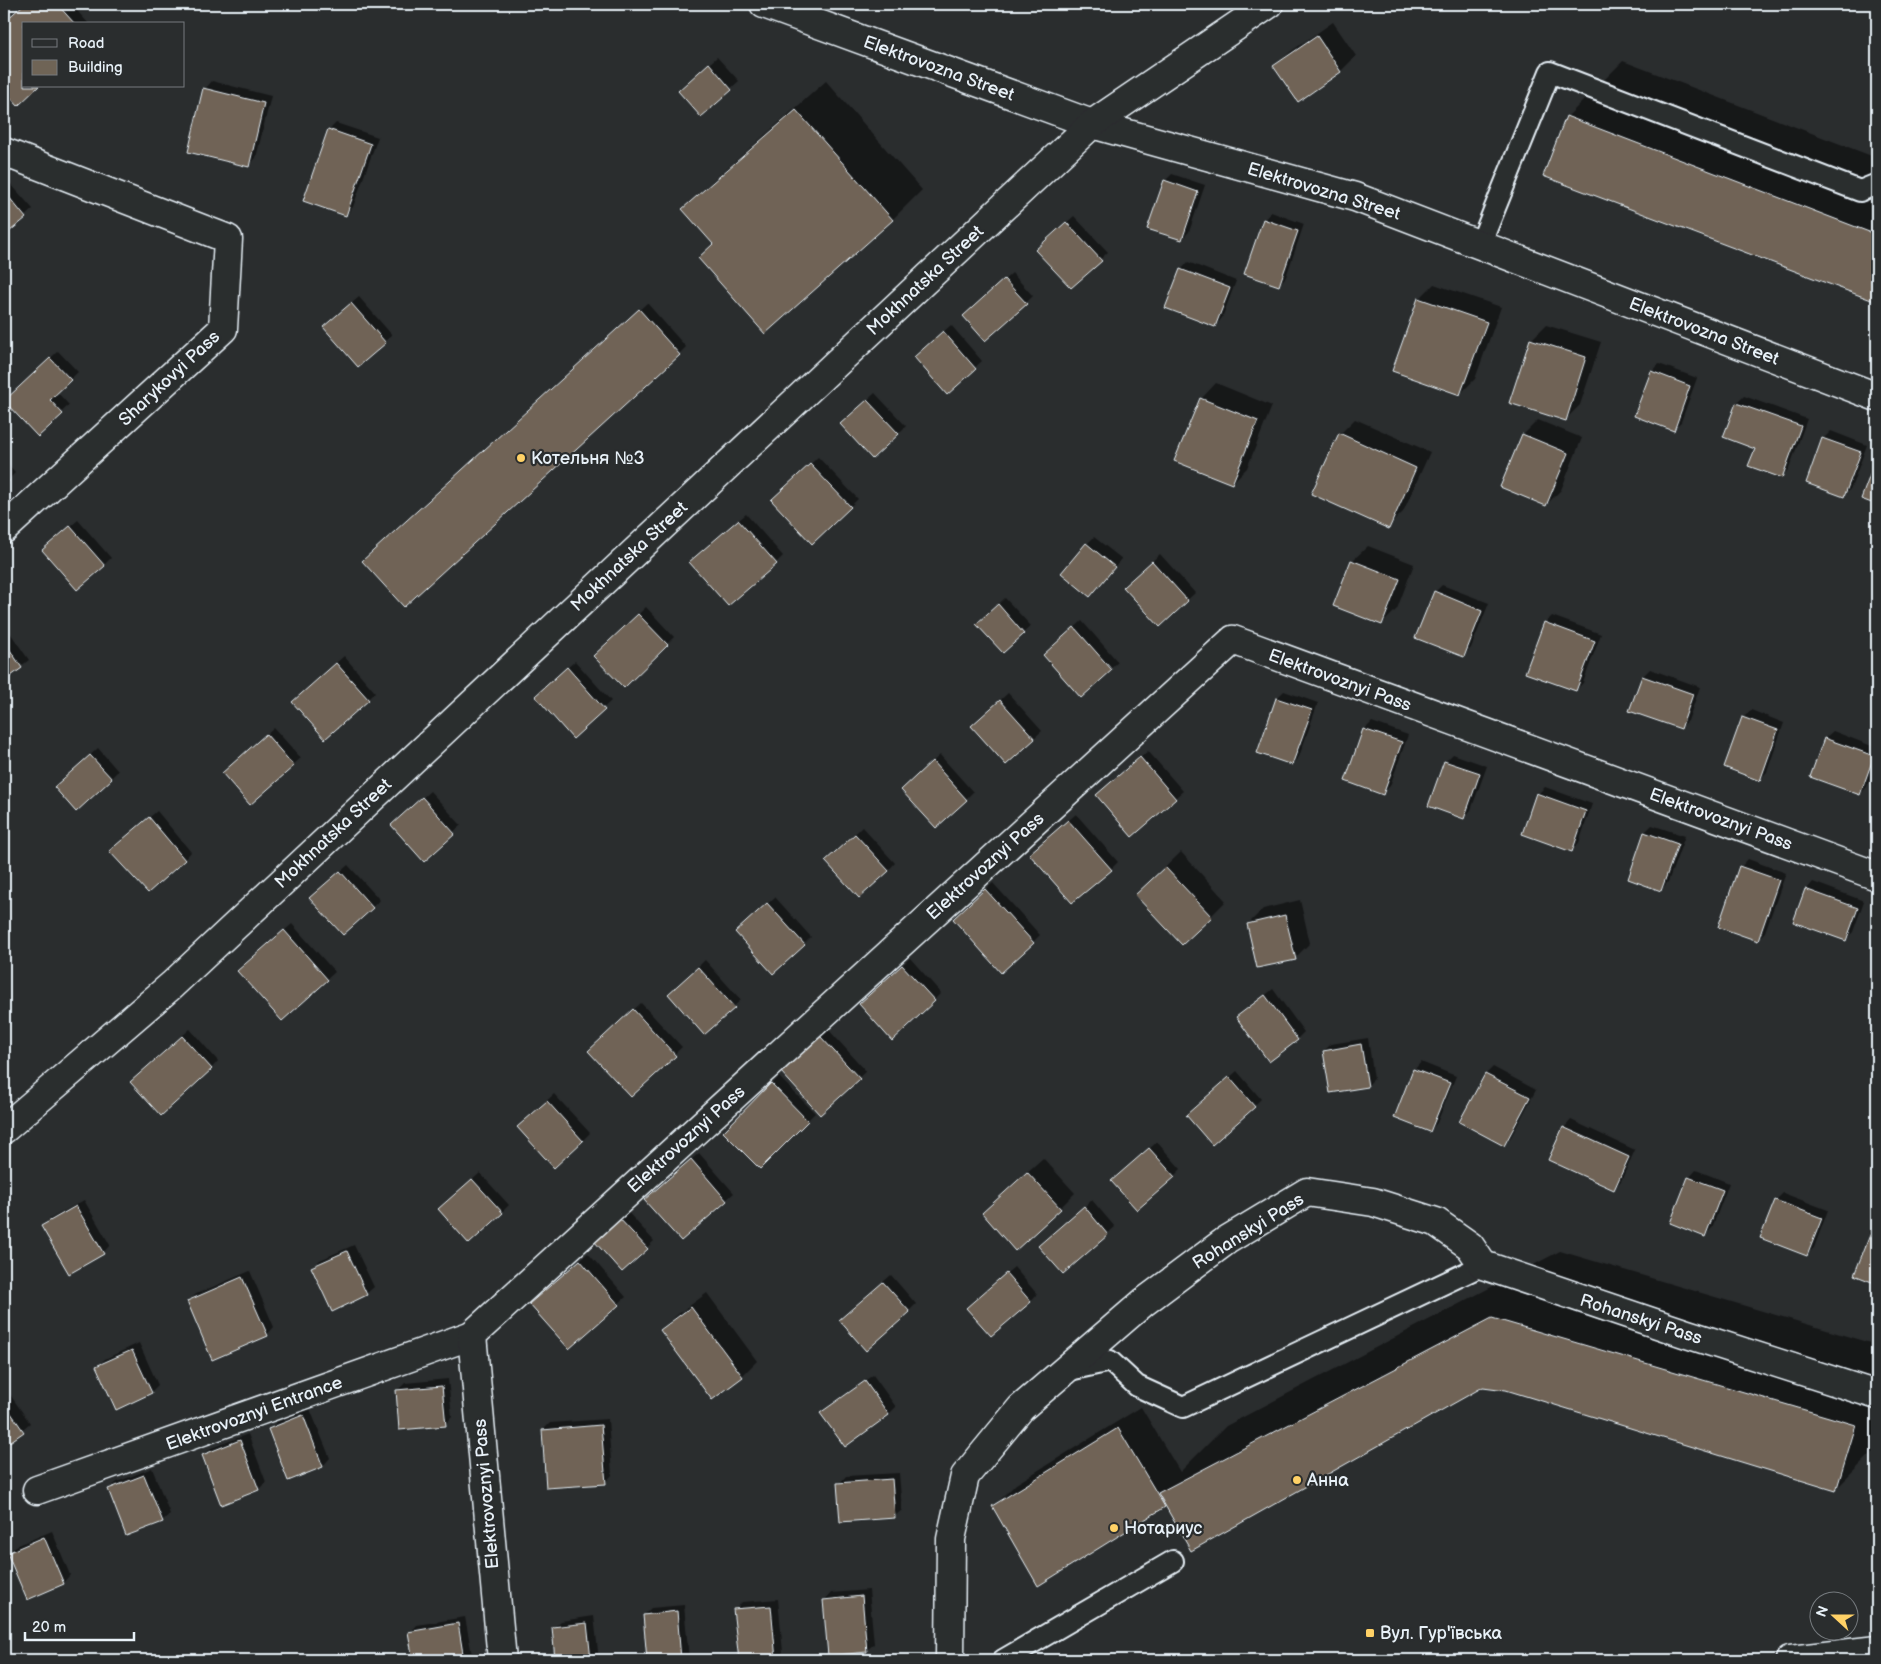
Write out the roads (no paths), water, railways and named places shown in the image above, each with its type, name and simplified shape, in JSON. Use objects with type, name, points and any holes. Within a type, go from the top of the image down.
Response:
[{"type":"street","name":"Elektrovozna Street","points":[[764,4],[1092,124],[1356,197],[1877,397]]},
{"type":"street","name":"Mokhnatska Street","points":[[4,1129],[172,985],[1092,124],[1269,4]]},
{"type":"street","name":"Sharykovyi Pass","points":[[4,152],[228,239],[224,329],[4,529]]},
{"type":"street","name":"Elektrovoznyi Pass","points":[[502,1660],[472,1335],[1233,640],[1877,876]]},
{"type":"street","name":"Rohanskyi Pass","points":[[950,1660],[951,1539],[965,1476],[1021,1408],[1144,1302],[1227,1240],[1307,1192],[1373,1202],[1436,1222],[1470,1246],[1483,1265],[1684,1333],[1877,1395]]},
{"type":"street","name":"Elektrovoznyi Entrance","points":[[37,1490],[472,1335]]},
{"type":"street","points":[[1790,1660],[1877,1650]]},
{"type":"lane","points":[[1480,245],[1550,72],[1860,191],[1877,184]]},
{"type":"lane","points":[[1064,1371],[1110,1361],[1137,1386],[1183,1407],[1483,1265]]},
{"type":"lane","points":[[1003,1660],[1173,1561]]},
{"type":"place","name":"Котельня №3","points":[[521,458]]},
{"type":"place","name":"Анна","points":[[1297,1480]]},
{"type":"place","name":"Нотариус","points":[[1114,1528]]},
{"type":"place","name":"Вул. Гур'ївська","points":[[1370,1633]]}]
